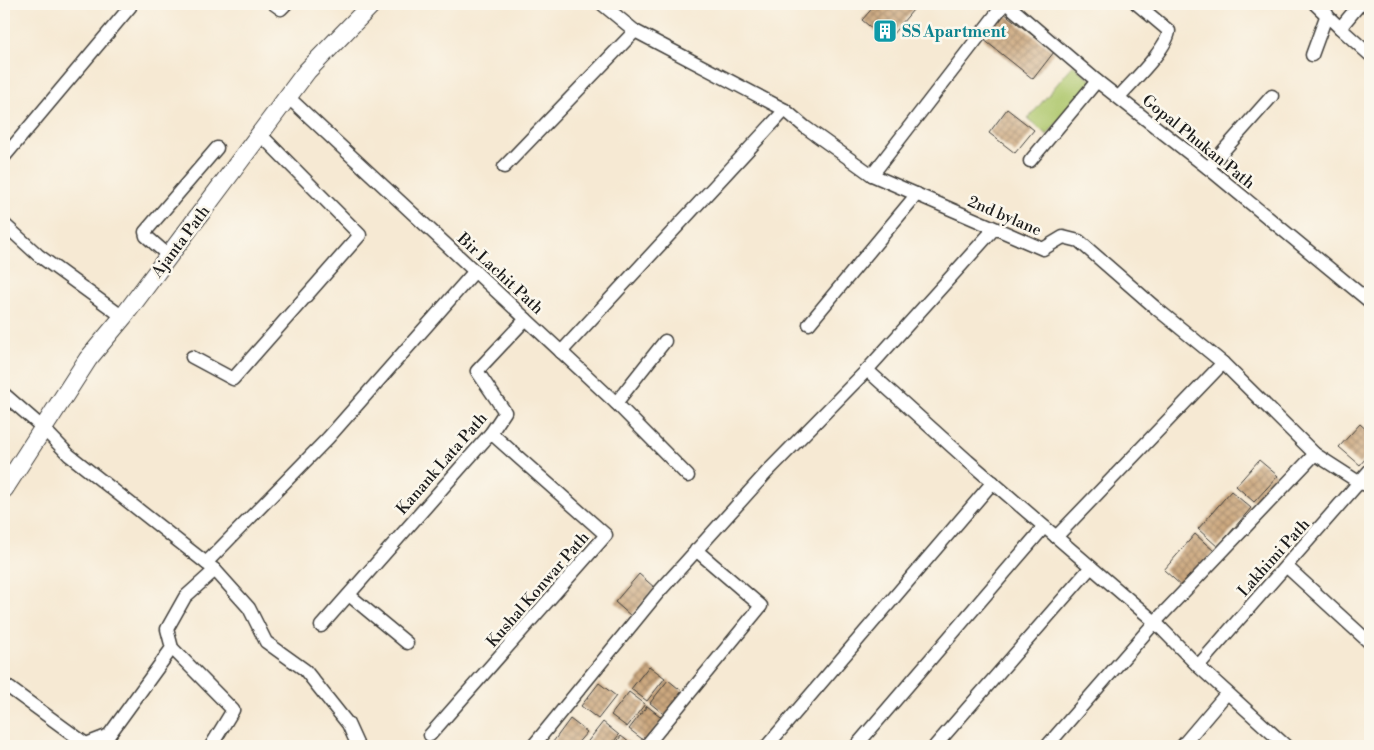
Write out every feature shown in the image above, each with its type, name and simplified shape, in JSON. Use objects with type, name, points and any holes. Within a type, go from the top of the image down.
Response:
[{"type":"street","points":[[274,4],[280,9],[286,4]]},
{"type":"street","name":"2nd bylane","points":[[602,4],[634,31],[785,110],[805,127],[872,175],[1042,249],[1063,237],[1079,241],[1156,309],[1223,363],[1315,454],[1365,485]]},
{"type":"street","points":[[872,175],[1006,4]]},
{"type":"street","name":"Gopal Phukan Path","points":[[1006,4],[1370,302]]},
{"type":"street","points":[[1119,98],[1161,49],[1169,31],[1137,4]]},
{"type":"street","points":[[1316,4],[1370,55]]},
{"type":"street","points":[[1340,28],[1360,4]]},
{"type":"street","name":"Ajanta Path","points":[[4,489],[88,359],[123,317],[307,72],[366,6]]},
{"type":"street","points":[[4,157],[130,7]]},
{"type":"street","points":[[1312,55],[1327,14]]},
{"type":"street","points":[[504,167],[634,31]]},
{"type":"street","points":[[1030,161],[1098,81]]},
{"type":"street","points":[[1208,168],[1272,96]]},
{"type":"street","name":"Bir Lachit Path","points":[[288,97],[616,403],[688,476]]},
{"type":"street","points":[[561,352],[785,110]]},
{"type":"street","points":[[192,358],[233,379],[360,235],[260,134]]},
{"type":"street","points":[[169,256],[146,236],[146,232],[217,148]]},
{"type":"street","points":[[809,324],[917,194]]},
{"type":"street","points":[[4,224],[38,255],[123,317]]},
{"type":"street","points":[[533,746],[656,594],[767,472],[867,370],[994,229]]},
{"type":"street","points":[[212,746],[233,710],[172,648],[167,629],[185,597],[210,566],[328,438],[475,271]]},
{"type":"street","name":"Kanank Lata Path","points":[[321,626],[491,433],[505,412],[477,371],[526,319]]},
{"type":"street","points":[[616,403],[665,341]]},
{"type":"street","points":[[1056,537],[1223,363]]},
{"type":"street","points":[[867,370],[992,482],[1155,622],[1198,666],[1286,746]]},
{"type":"street","points":[[4,394],[43,428],[69,455],[210,566],[249,608],[266,642],[306,670],[348,724],[358,746]]},
{"type":"street","name":"Kushal Konwar Path","points":[[430,735],[606,535],[491,433]]},
{"type":"street","points":[[1047,746],[1155,622],[1315,454]]},
{"type":"street","name":"Lakhimi Path","points":[[1198,666],[1286,566],[1365,485],[1370,470]]},
{"type":"street","points":[[767,746],[992,482]]},
{"type":"street","points":[[856,746],[1044,527]]},
{"type":"street","points":[[646,746],[762,606],[696,550]]},
{"type":"street","points":[[1286,566],[1370,642]]},
{"type":"street","points":[[936,746],[1091,567]]},
{"type":"street","points":[[348,594],[407,643]]},
{"type":"street","points":[[4,684],[86,744],[109,735],[172,648]]},
{"type":"street","points":[[1182,746],[1228,692]]},
{"type":"green space","points":[[1073,65],[1092,81],[1047,135],[1028,119]]},
{"type":"building","name":"SS Apartment","points":[[876,4],[918,4],[887,41],[862,20]]},
{"type":"building","points":[[1004,13],[1054,52],[1033,79],[983,39]]},
{"type":"building","points":[[1007,109],[1034,130],[1015,153],[989,133]]},
{"type":"building","points":[[1360,424],[1370,433],[1370,453],[1360,465],[1339,447]]},
{"type":"building","points":[[1259,460],[1278,476],[1254,502],[1236,486]]},
{"type":"building","points":[[1231,491],[1251,508],[1218,547],[1198,529]]},
{"type":"building","points":[[1195,534],[1214,551],[1183,587],[1164,570]]},
{"type":"building","points":[[639,574],[655,588],[631,616],[615,602]]},
{"type":"building","points":[[649,666],[665,678],[647,701],[631,689]]},
{"type":"building","points":[[668,680],[684,693],[666,716],[650,703]]},
{"type":"building","points":[[599,683],[616,696],[598,719],[581,706]]},
{"type":"building","points":[[629,692],[645,704],[627,727],[611,715]]},
{"type":"building","points":[[647,706],[664,719],[646,742],[629,729]]},
{"type":"building","points":[[570,719],[587,732],[575,746],[558,746],[553,742]]},
{"type":"building","points":[[603,722],[619,735],[610,746],[586,746],[585,745]]},
{"type":"building","points":[[621,736],[634,746],[614,746]]},
{"type":"place","name":"SS Apartment","points":[[885,31]]}]
